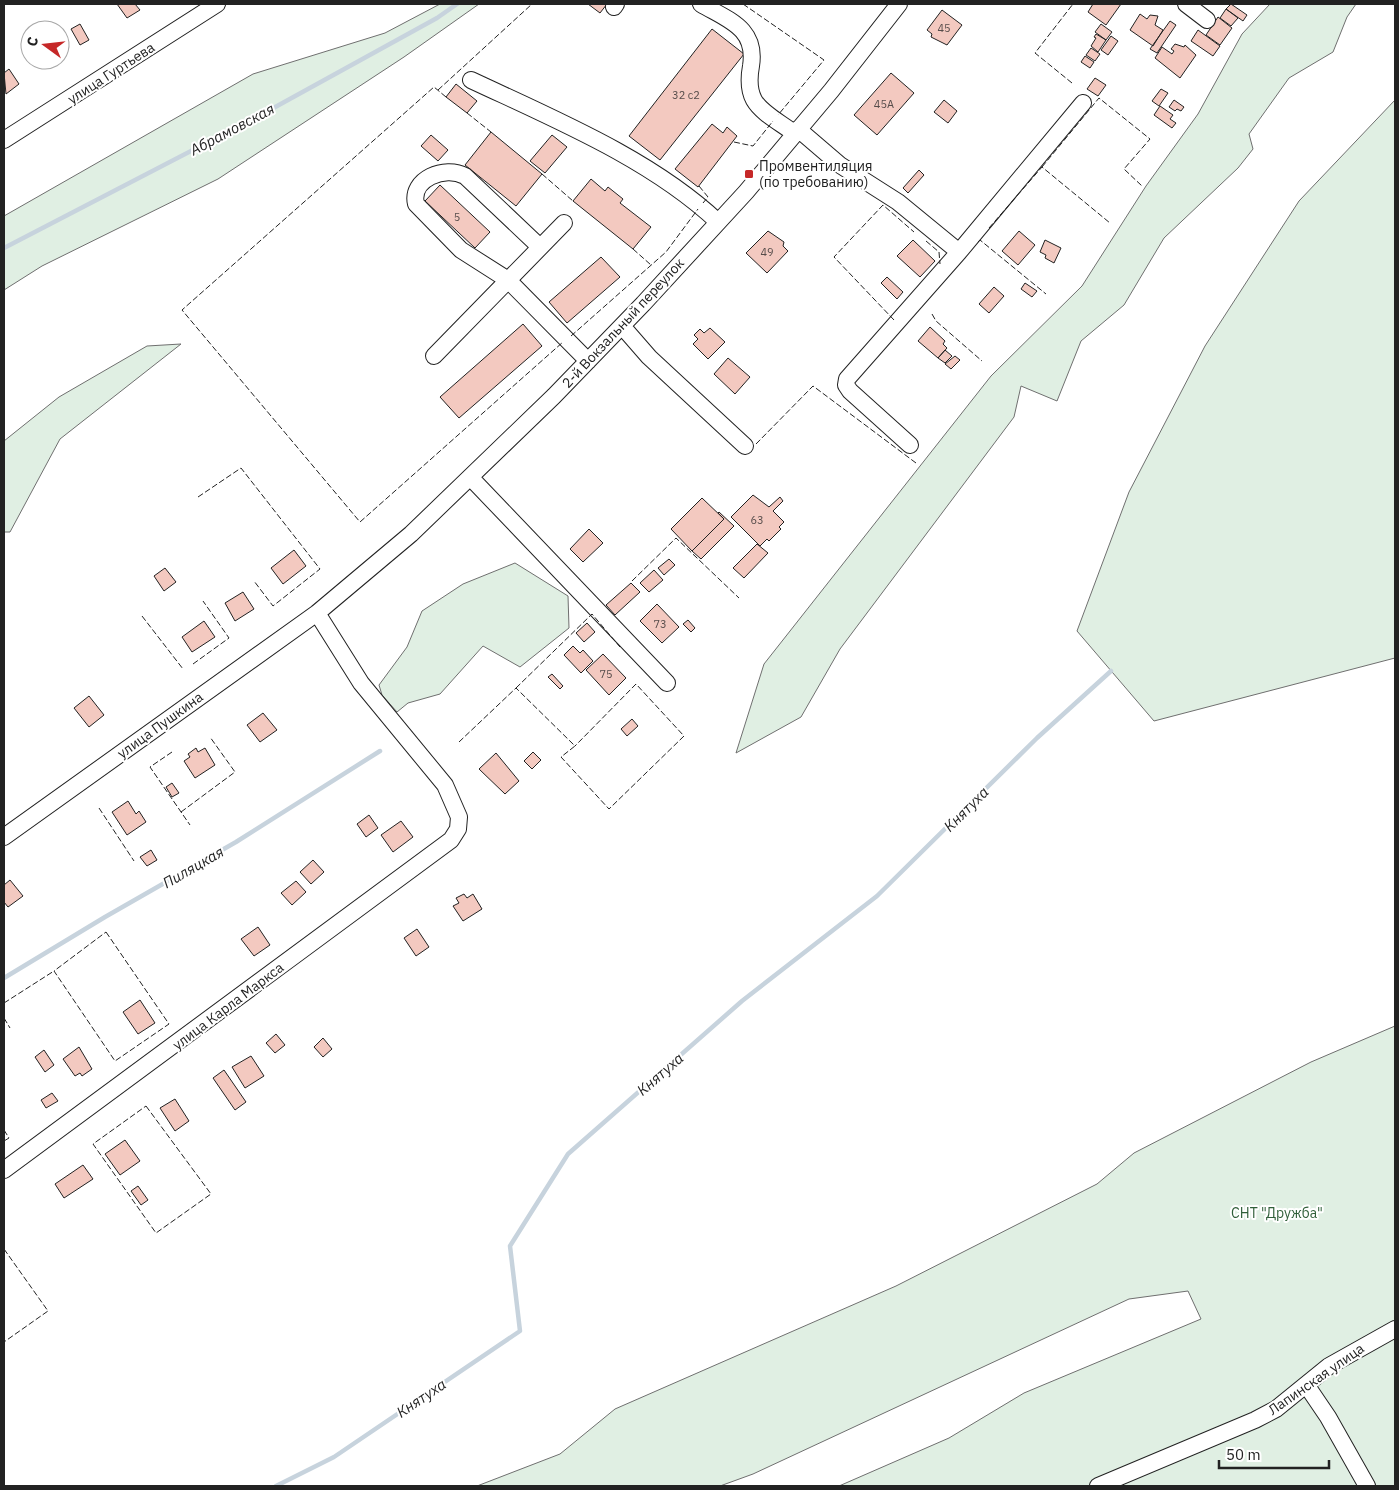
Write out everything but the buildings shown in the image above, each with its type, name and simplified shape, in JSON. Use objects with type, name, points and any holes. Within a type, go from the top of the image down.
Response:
[{"type":"street","name":"улица Гуртьева","points":[[4,140],[216,4]]},
{"type":"street","points":[[700,4],[744,32],[751,43],[753,53],[749,77],[750,89],[754,100],[840,165],[898,202],[959,252]]},
{"type":"street","name":"2-й Вокзальный переулок","points":[[317,613],[411,534],[471,478],[588,362],[718,222],[797,132],[899,4]]},
{"type":"street","points":[[1186,4],[1206,20]]},
{"type":"street","points":[[471,80],[566,124],[616,151],[700,206],[718,222]]},
{"type":"street","points":[[910,445],[850,391],[846,385],[847,379],[959,252],[1083,103]]},
{"type":"street","points":[[540,247],[465,176],[457,171],[449,170],[428,178],[418,188],[414,197],[416,204],[461,250],[508,280],[588,362]]},
{"type":"street","points":[[434,356],[564,223]]},
{"type":"street","points":[[622,326],[649,358],[745,446]]},
{"type":"street","points":[[471,478],[667,683]]},
{"type":"street","name":"улица Пушкина","points":[[4,837],[317,613]]},
{"type":"street","name":"улица Карла Маркса","points":[[4,1170],[452,840],[458,829],[459,817],[445,785],[361,683],[317,613]]},
{"type":"street","name":"Лапинская улица","points":[[1098,1486],[1255,1420],[1276,1409],[1330,1366],[1395,1329]]},
{"type":"street","points":[[1307,1386],[1328,1417],[1368,1486]]},
{"type":"green space","points":[[440,4],[479,4],[404,57],[218,179],[42,266],[4,290],[4,216],[253,74],[385,33]]},
{"type":"green space","points":[[1270,4],[1356,4],[1347,17],[1333,52],[1289,78],[1249,134],[1253,149],[1238,168],[1164,238],[1124,305],[1081,341],[1057,401],[1021,386],[1014,417],[840,649],[801,717],[736,753],[764,664],[991,376],[1082,286],[1146,186],[1198,114],[1242,34]]},
{"type":"green space","points":[[1395,100],[1395,658],[1154,721],[1077,631],[1129,492],[1205,346],[1299,201]]},
{"type":"green space","points":[[181,344],[60,439],[10,532],[4,532],[4,441],[59,397],[147,346]]},
{"type":"green space","points":[[515,563],[568,596],[569,628],[520,667],[483,646],[440,694],[408,703],[397,712],[382,695],[379,685],[407,647],[422,611],[463,584]]},
{"type":"green space","name":"СНТ \"Дружба\"","points":[[1395,1026],[1395,1486],[839,1486],[949,1438],[1024,1393],[1201,1319],[1188,1291],[1129,1299],[753,1474],[720,1486],[477,1486],[560,1454],[615,1409],[896,1286],[1097,1184],[1134,1153],[1311,1062]]},
{"type":"waterway","name":"Абрамовская","points":[[4,248],[268,111],[437,18],[457,4]]},
{"type":"waterway","name":"Княтуха","points":[[276,1486],[334,1457],[520,1331],[510,1246],[568,1154],[742,1001],[877,896],[1037,738],[1111,671]]},
{"type":"waterway","name":"Пиляцкая","points":[[4,978],[105,917],[236,842],[380,751]]},
{"type":"fence","points":[[438,90],[532,4]]},
{"type":"fence","points":[[743,4],[824,60],[778,115]]},
{"type":"fence","points":[[1072,83],[1035,53],[1073,4]]},
{"type":"fence","points":[[446,97],[434,87],[182,310],[360,522],[563,342]]},
{"type":"fence","points":[[1042,167],[1099,98],[1150,139],[1124,169],[1142,186]]},
{"type":"fence","points":[[467,113],[491,132]]},
{"type":"fence","points":[[734,142],[753,146],[773,121]]},
{"type":"fence","points":[[989,228],[1042,167],[1110,223]]},
{"type":"fence","points":[[542,174],[573,201]]},
{"type":"fence","points":[[699,186],[708,197],[703,203]]},
{"type":"fence","points":[[894,320],[834,257],[883,205],[914,232]]},
{"type":"fence","points":[[571,336],[666,252],[698,209]]},
{"type":"fence","points":[[978,242],[980,240],[1046,294]]},
{"type":"fence","points":[[926,241],[939,252],[940,264]]},
{"type":"fence","points":[[633,249],[651,265]]},
{"type":"fence","points":[[932,314],[936,321],[982,361]]},
{"type":"fence","points":[[756,444],[813,386],[916,463]]},
{"type":"fence","points":[[198,497],[241,468],[320,569],[273,606],[254,581]]},
{"type":"fence","points":[[632,581],[676,538],[739,598]]},
{"type":"fence","points":[[193,664],[229,638],[203,601]]},
{"type":"fence","points":[[516,688],[592,614],[620,647]]},
{"type":"fence","points":[[142,616],[183,669]]},
{"type":"fence","points":[[459,742],[516,688],[575,746],[561,757],[609,809],[684,736],[636,684],[575,746]]},
{"type":"fence","points":[[181,812],[235,772],[210,737]]},
{"type":"fence","points":[[172,752],[150,767],[190,825]]},
{"type":"fence","points":[[99,808],[134,861]]},
{"type":"fence","points":[[106,932],[169,1024],[115,1061],[54,971],[106,932]]},
{"type":"fence","points":[[4,1003],[54,971]]},
{"type":"fence","points":[[4,1018],[10,1028]]},
{"type":"fence","points":[[146,1106],[211,1194],[156,1233],[93,1144],[146,1106]]},
{"type":"fence","points":[[4,1130],[9,1138],[4,1141]]},
{"type":"fence","points":[[4,1249],[48,1311],[4,1342]]},
{"type":"place","name":"Промвентиляция (по требованию)","points":[[749,174]]}]
